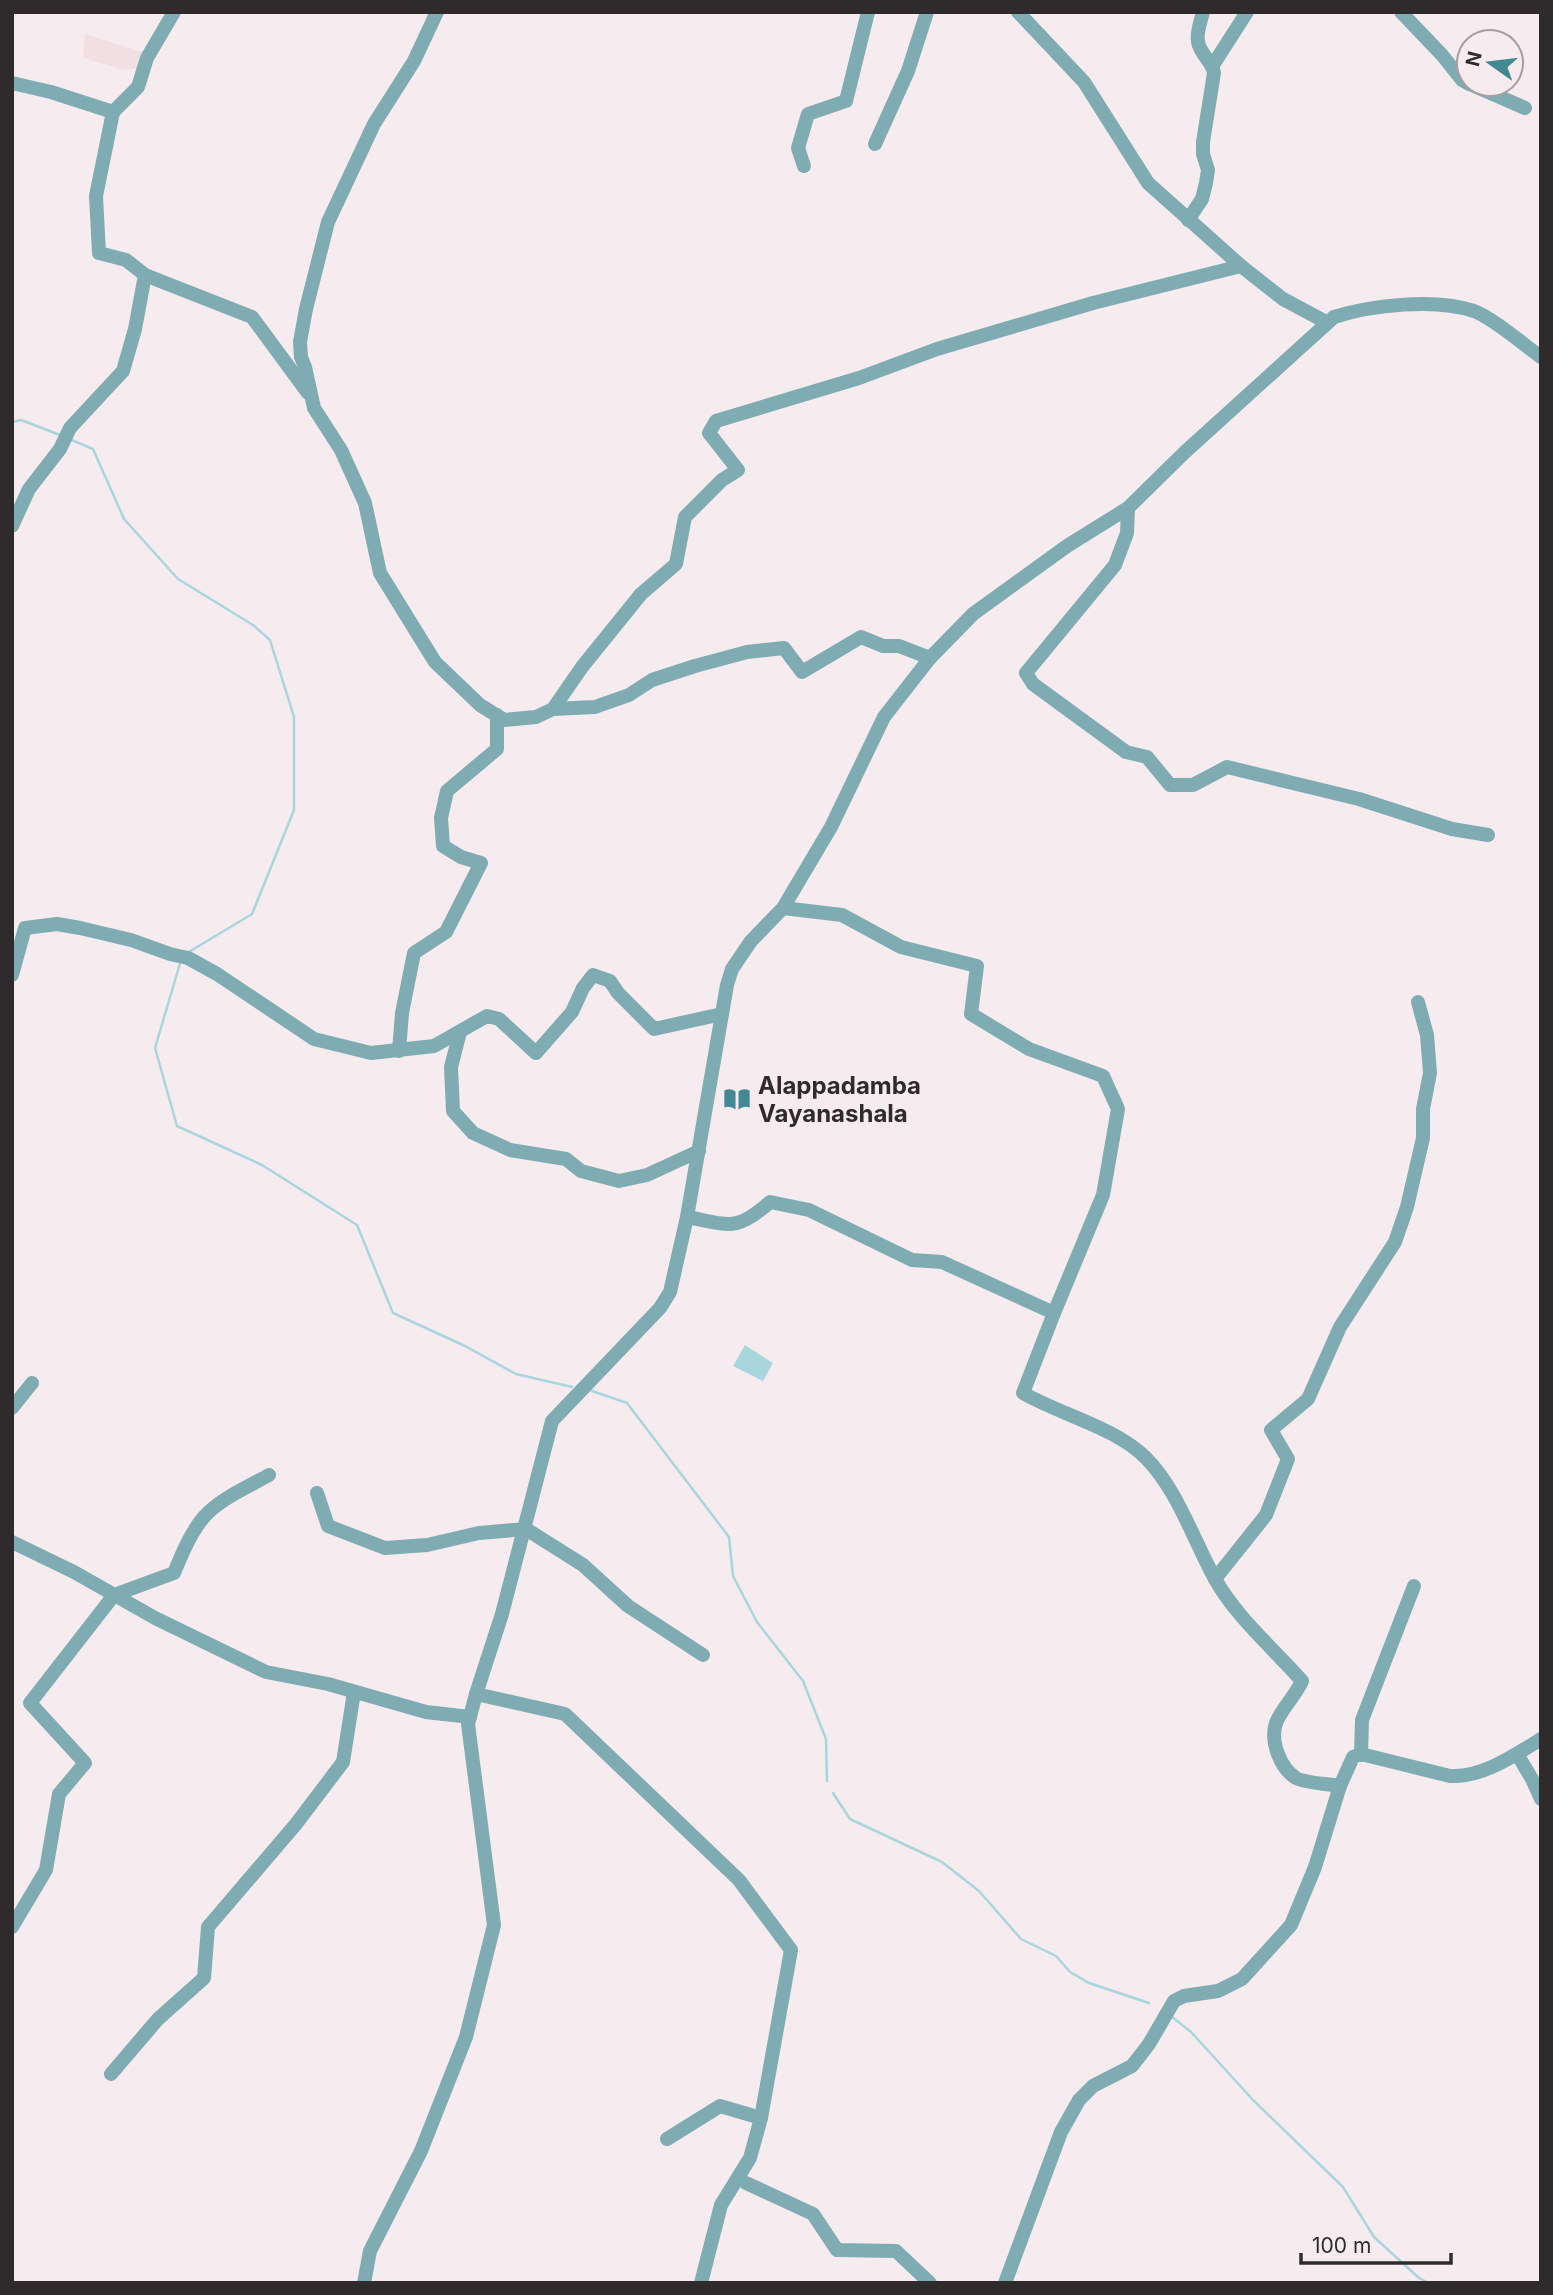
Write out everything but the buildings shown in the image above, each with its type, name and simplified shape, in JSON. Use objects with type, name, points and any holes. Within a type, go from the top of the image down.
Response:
[{"type":"street","points":[[174,12],[147,58],[138,87],[113,112],[96,196],[99,253],[126,260],[145,275],[252,317],[312,397]]},
{"type":"street","points":[[438,12],[414,61],[374,124],[328,222],[300,342],[301,357],[314,408],[341,450],[365,503],[380,573],[435,662],[480,705],[504,720],[536,717],[553,709],[595,707],[629,695],[652,680],[747,652],[784,648],[802,672],[861,637],[883,646],[899,646],[930,658]]},
{"type":"street","points":[[804,166],[798,148],[808,114],[846,101],[868,12]]},
{"type":"street","points":[[875,144],[908,71],[927,12]]},
{"type":"street","points":[[1018,12],[1084,82],[1148,183],[1241,266],[1283,299],[1326,322]]},
{"type":"street","points":[[1203,12],[1198,44],[1213,65]]},
{"type":"street","points":[[1188,220],[1202,199],[1206,183],[1208,170],[1203,154],[1203,142],[1213,86],[1213,65],[1247,12]]},
{"type":"street","points":[[1401,12],[1455,71]]},
{"type":"street","points":[[12,83],[51,92],[113,112]]},
{"type":"street","points":[[1502,98],[1525,108]]},
{"type":"street","points":[[553,709],[582,667],[641,594],[676,564],[685,517],[722,480],[738,470],[709,433],[716,421],[859,378],[937,349],[1093,303],[1241,266]]},
{"type":"street","points":[[12,526],[29,489],[60,449],[69,428],[122,371],[135,329],[145,275]]},
{"type":"street","points":[[364,2283],[370,2251],[421,2151],[466,2037],[494,1925],[468,1724],[526,1529],[552,1420],[660,1308],[670,1292],[687,1217],[732,969],[751,941],[783,908],[831,827],[884,717],[930,658],[974,614],[1068,546],[1128,508],[1334,317],[1353,311],[1395,305],[1442,306],[1475,312],[1541,358]]},
{"type":"street","points":[[1128,508],[1127,533],[1115,565],[1026,673],[1033,684],[1126,752],[1147,757],[1170,785],[1193,785],[1227,767],[1359,799],[1452,829],[1488,835]]},
{"type":"street","points":[[399,1051],[402,1013],[414,953],[446,932],[481,863],[461,857],[443,846],[441,818],[447,791],[497,748],[497,715]]},
{"type":"street","points":[[783,908],[842,915],[901,947],[977,966],[971,1014],[1029,1049],[1103,1076],[1118,1109],[1102,1195],[1023,1393],[1120,1439],[1146,1458],[1172,1495],[1215,1578],[1241,1617],[1301,1681],[1297,1692],[1276,1723],[1275,1747],[1282,1762],[1296,1778],[1340,1786]]},
{"type":"street","points":[[12,975],[25,928],[57,924],[80,928],[131,940],[182,957],[217,974],[314,1039],[371,1053],[434,1046],[487,1016],[499,1019],[536,1053],[572,1012],[583,988],[593,975],[610,981],[618,993],[654,1029],[722,1014]]},
{"type":"street","points":[[1215,1578],[1266,1515],[1288,1460],[1271,1430],[1308,1399],[1340,1327],[1395,1242],[1407,1207],[1423,1138],[1423,1109],[1430,1073],[1427,1035],[1418,1002]]},
{"type":"street","points":[[460,1032],[451,1067],[453,1111],[473,1133],[510,1150],[566,1159],[581,1171],[619,1181],[647,1175],[699,1152]]},
{"type":"street","points":[[687,1217],[734,1226],[751,1219],[770,1202],[809,1210],[912,1260],[942,1262],[1054,1313]]},
{"type":"street","points":[[12,1408],[32,1383]]},
{"type":"street","points":[[12,1927],[46,1870],[59,1794],[85,1763],[30,1703],[114,1595],[174,1573],[186,1545],[204,1517],[228,1498],[269,1475]]},
{"type":"street","points":[[317,1493],[328,1526],[385,1548],[427,1545],[479,1533],[526,1529],[583,1565],[628,1606],[703,1655]]},
{"type":"street","points":[[12,1542],[155,1618],[266,1672],[426,1712],[470,1717]]},
{"type":"street","points":[[1361,1754],[1362,1720],[1413,1586]]},
{"type":"street","points":[[111,2074],[158,2019],[204,1978],[208,1927],[296,1824],[343,1762],[354,1692]]},
{"type":"street","points":[[476,1693],[565,1714],[739,1880],[791,1950],[761,2118],[750,2158],[721,2205],[701,2283]]},
{"type":"street","points":[[1005,2283],[1061,2132],[1079,2100],[1093,2086],[1132,2066],[1149,2044],[1174,2001],[1184,1996],[1218,1991],[1242,1979],[1291,1925],[1315,1867],[1340,1786],[1353,1757],[1361,1754],[1450,1776],[1465,1777],[1517,1754],[1541,1739]]},
{"type":"street","points":[[1517,1754],[1541,1799]]},
{"type":"street","points":[[667,2139],[720,2106],[761,2118]]},
{"type":"street","points":[[746,2183],[813,2214],[836,2250],[897,2251],[930,2283]]},
{"type":"shaded area","points":[[85,34],[143,52],[138,68],[125,70],[83,58]]},
{"type":"water","points":[[745,1345],[773,1363],[763,1381],[733,1366]]},
{"type":"waterway","points":[[12,422],[21,420],[60,435]]},
{"type":"waterway","points":[[69,439],[93,449],[124,519],[178,579],[253,625],[270,640],[294,717],[294,810],[252,914],[187,953]]},
{"type":"waterway","points":[[181,960],[155,1048],[177,1126],[262,1165],[357,1225],[393,1313],[465,1346],[516,1374],[572,1387]]},
{"type":"waterway","points":[[592,1391],[627,1403],[729,1537],[733,1576],[757,1622],[803,1681],[826,1739],[827,1781]]},
{"type":"waterway","points":[[833,1793],[850,1819],[942,1862],[979,1891],[1021,1939],[1056,1956],[1070,1972],[1089,1983],[1149,2003]]},
{"type":"waterway","points":[[1172,2017],[1191,2032],[1253,2100],[1343,2187],[1374,2237],[1419,2278],[1429,2283]]},
{"type":"place","name":"Alappadamba Vayanashala","points":[[737,1099]]}]
